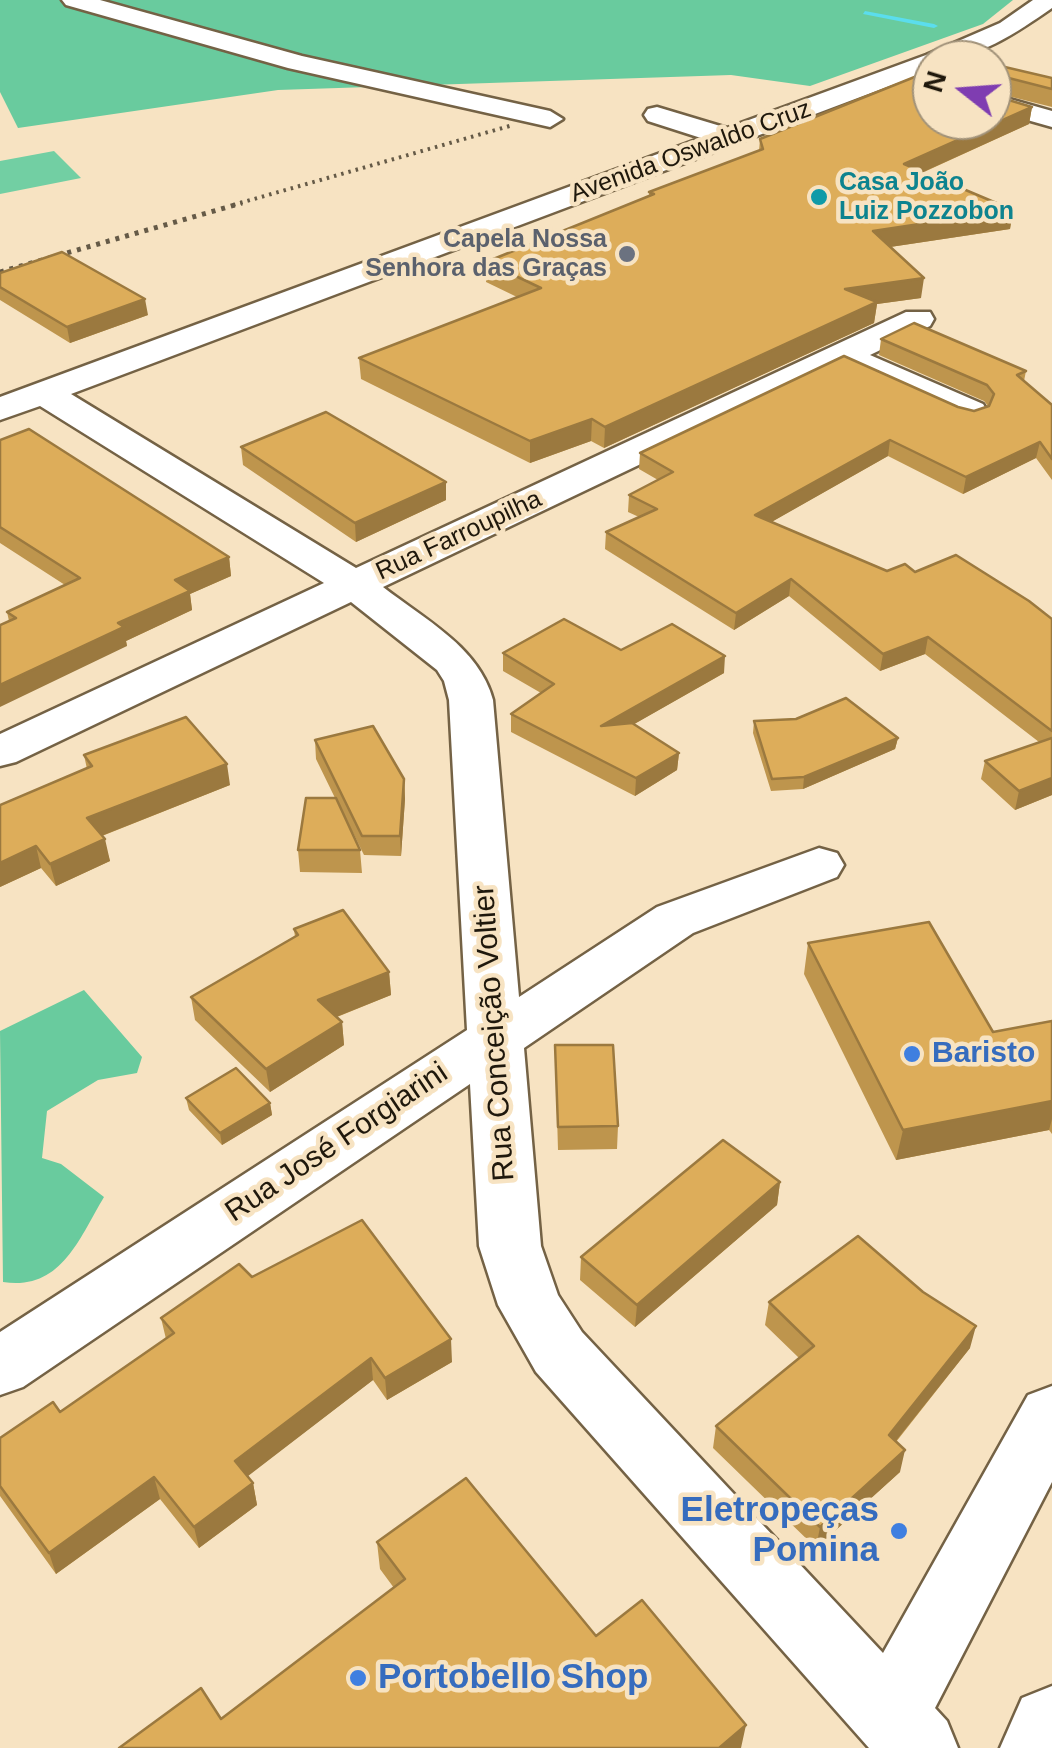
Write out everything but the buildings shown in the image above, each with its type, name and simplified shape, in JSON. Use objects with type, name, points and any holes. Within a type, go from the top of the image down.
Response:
[{"type":"main road","points":[[1042,1748],[1052,1728]]},
{"type":"street","points":[[74,0],[298,63],[550,119]]},
{"type":"street","name":"Avenida Oswaldo Cruz","points":[[980,40],[1008,28],[1048,0]]},
{"type":"street","name":"Avenida Oswaldo Cruz","points":[[22,401],[912,69]]},
{"type":"street","points":[[899,75],[912,79]]},
{"type":"street","points":[[1012,108],[1052,119]]},
{"type":"street","points":[[657,116],[729,138]]},
{"type":"street","name":"Rua Farroupilha","points":[[0,752],[918,319]]},
{"type":"street","points":[[842,355],[970,412]]},
{"type":"street","name":"Rua Conceição Voltier","points":[[22,401],[355,585],[452,661],[466,680],[510,1246],[530,1305],[559,1352],[905,1733]]},
{"type":"street","name":"Rua José Forgiarini","points":[[0,1367],[674,920],[819,864]]},
{"type":"street","points":[[905,1733],[1052,1416]]},
{"type":"green space","points":[[0,0],[1013,0],[983,24],[938,40],[912,40],[912,49],[810,86],[731,75],[278,90],[18,128],[0,92]]},
{"type":"green space","points":[[54,151],[81,178],[0,194],[0,161]]},
{"type":"green space","points":[[84,990],[142,1057],[137,1073],[98,1080],[47,1111],[42,1158],[61,1164],[104,1197],[76,1245],[54,1270],[23,1283],[3,1282],[0,1031]]},
{"type":"waterway","points":[[865,13],[934,26]]},
{"type":"railway","points":[[233,205],[513,125]]},
{"type":"railway","points":[[0,272],[242,203]]},
{"type":"place","name":"Casa João Luiz Pozzobon","points":[[819,197]]},
{"type":"place","name":"Capela Nossa Senhora das Graças","points":[[627,254]]},
{"type":"place","name":"Baristo","points":[[912,1054]]},
{"type":"place","name":"Eletropeças Pomina","points":[[899,1531]]},
{"type":"place","name":"Portobello Shop","points":[[358,1678]]}]
